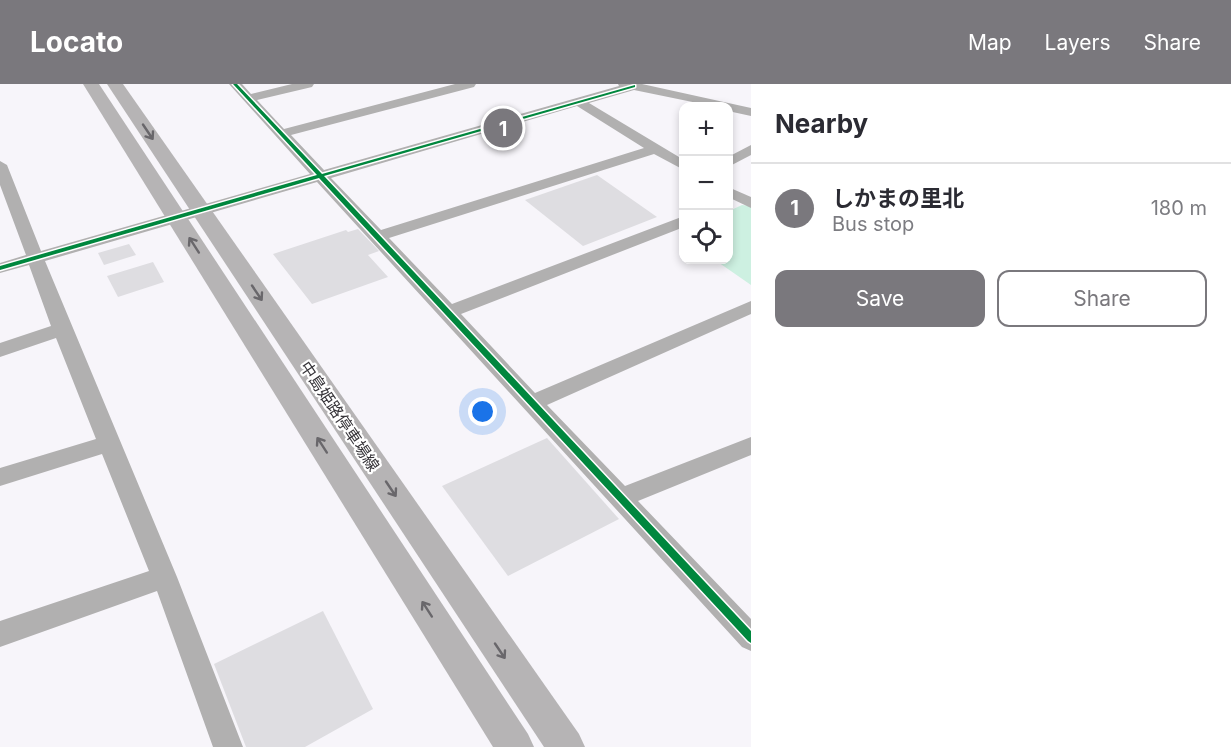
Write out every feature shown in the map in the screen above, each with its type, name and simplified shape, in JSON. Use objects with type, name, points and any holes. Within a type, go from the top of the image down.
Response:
[{"type":"main road","name":"中島姫路停車場線","points":[[91,84],[188,213],[566,747]]},
{"type":"main road","name":"中島姫路停車場線","points":[[115,84],[188,213],[515,747]]},
{"type":"street","points":[[235,84],[751,638]]},
{"type":"street","points":[[249,98],[308,84]]},
{"type":"street","points":[[280,134],[470,84]]},
{"type":"street","points":[[0,267],[579,102],[629,85],[668,89],[714,102]]},
{"type":"street","points":[[579,102],[679,163]]},
{"type":"street","points":[[733,107],[751,112]]},
{"type":"street","points":[[376,237],[654,149]]},
{"type":"street","points":[[733,160],[751,149]]},
{"type":"street","points":[[0,165],[4,188],[107,444],[164,577],[228,747]]},
{"type":"street","points":[[447,313],[679,223]]},
{"type":"street","points":[[531,402],[748,311]]},
{"type":"street","points":[[0,350],[62,330]]},
{"type":"street","points":[[0,477],[107,444]]},
{"type":"street","points":[[620,498],[751,446]]},
{"type":"street","points":[[0,634],[164,577]]},
{"type":"green space","points":[[742,205],[751,206],[751,285],[721,264],[733,264],[733,209]]},
{"type":"building","points":[[597,175],[657,217],[583,246],[525,200]]},
{"type":"building","points":[[358,229],[379,251],[368,255],[388,277],[312,304],[273,254],[346,230],[348,232]]},
{"type":"building","points":[[129,244],[136,255],[104,265],[98,253]]},
{"type":"building","points":[[153,262],[164,282],[118,297],[107,276]]},
{"type":"building","points":[[547,438],[619,519],[508,576],[442,486]]},
{"type":"building","points":[[323,611],[373,709],[305,747],[246,747],[214,664]]},
{"type":"cycle path","points":[[235,84],[751,638]]},
{"type":"cycle path","points":[[0,268],[633,86]]},
{"type":"place","name":"しかまの里北","points":[[503,128]]}]
